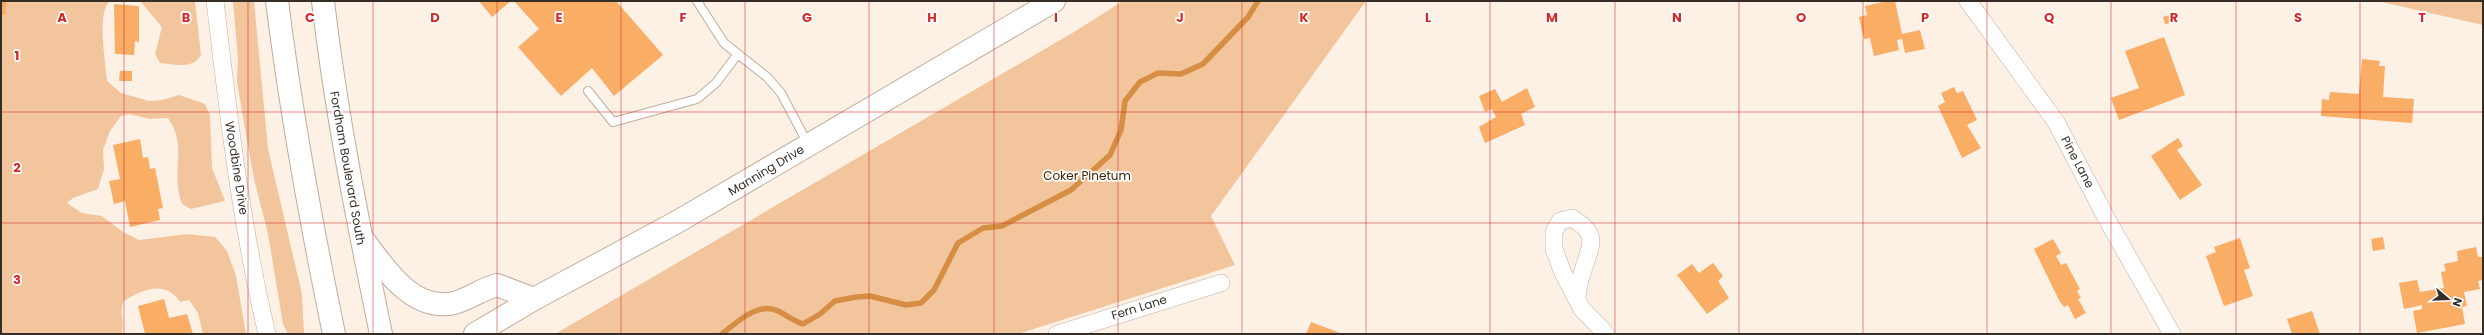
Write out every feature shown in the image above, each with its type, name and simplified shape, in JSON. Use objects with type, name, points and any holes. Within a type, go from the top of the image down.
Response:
[{"type":"main road","points":[[277,1],[292,118],[311,225],[334,334]]},
{"type":"main road","name":"Fordham Boulevard South","points":[[323,1],[341,134],[359,234],[381,334]]},
{"type":"main road","name":"Manning Drive","points":[[475,334],[534,299],[677,222],[1054,1]]},
{"type":"main road","points":[[359,234],[391,277],[403,288],[426,301],[437,304],[453,303],[497,285],[534,299]]},
{"type":"street","name":"Woodbine Drive","points":[[215,1],[229,124],[256,286],[267,334]]},
{"type":"street","name":"Pine Lane","points":[[1968,1],[2056,122],[2109,223],[2172,334]]},
{"type":"street","name":"Fern Lane","points":[[1057,334],[1221,283]]},
{"type":"street","points":[[1577,298],[1582,309],[1606,334]]},
{"type":"lane","points":[[697,1],[724,43],[737,55],[767,77],[781,93],[808,145]]},
{"type":"lane","points":[[588,91],[613,122],[697,98],[716,83],[737,55]]},
{"type":"green space","points":[[1,1],[110,1],[103,16],[103,39],[107,81],[121,93],[149,101],[162,100],[179,95],[205,104],[210,115],[212,168],[225,201],[191,209],[182,204],[179,195],[177,177],[178,144],[173,127],[168,118],[150,119],[129,114],[121,116],[110,131],[103,150],[104,169],[98,189],[73,198],[67,203],[82,213],[102,216],[123,232],[139,240],[187,234],[215,237],[227,251],[236,276],[246,334],[203,334],[198,313],[189,300],[180,302],[168,291],[154,289],[146,290],[124,301],[122,305],[123,326],[121,334],[1,334]]},
{"type":"green space","points":[[140,1],[195,1],[201,55],[197,60],[193,63],[183,65],[160,63],[155,54],[162,27]]},
{"type":"green space","points":[[233,1],[254,1],[268,149],[302,294],[304,334],[288,334],[283,324],[268,234],[254,179],[237,82],[238,59]]},
{"type":"green space","name":"Coker Pinetum","points":[[1123,1],[1366,1],[1211,216],[1235,265],[1018,334],[555,334],[1074,32]]},
{"type":"green space","points":[[2377,1],[2483,1],[2483,25]]},
{"type":"building","points":[[1,1],[7,1],[5,15],[1,15]]},
{"type":"building","points":[[479,1],[511,1],[492,17]]},
{"type":"building","points":[[514,1],[616,1],[663,55],[614,96],[592,68],[561,96],[518,47],[539,29]]},
{"type":"building","points":[[1887,1],[1895,1],[1902,34],[1920,30],[1925,49],[1905,53],[1902,39],[1897,40],[1899,50],[1874,56],[1870,38],[1864,39],[1859,17],[1867,15],[1865,6]]},
{"type":"building","points":[[114,4],[139,6],[139,42],[135,41],[134,55],[115,54]]},
{"type":"building","points":[[2170,15],[2172,23],[2165,24],[2163,17]]},
{"type":"building","points":[[2164,37],[2185,95],[2119,120],[2111,98],[2139,88],[2125,51]]},
{"type":"building","points":[[2362,59],[2380,61],[2379,66],[2385,66],[2383,97],[2414,99],[2412,123],[2321,116],[2322,99],[2329,100],[2330,92],[2359,94]]},
{"type":"building","points":[[120,71],[132,71],[132,81],[119,81]]},
{"type":"building","points":[[1954,87],[1957,93],[1963,91],[1977,120],[1967,125],[1981,148],[1962,158],[1938,106],[1945,102],[1941,93]]},
{"type":"building","points":[[1527,88],[1535,107],[1521,114],[1525,125],[1485,143],[1479,127],[1496,117],[1492,109],[1485,112],[1479,96],[1495,89],[1502,102]]},
{"type":"building","points":[[2178,138],[2183,146],[2177,150],[2202,185],[2180,200],[2151,156]]},
{"type":"building","points":[[140,139],[143,158],[148,157],[150,169],[155,168],[163,208],[158,209],[160,220],[130,227],[125,201],[114,204],[109,181],[120,179],[113,145]]},
{"type":"building","points":[[2383,237],[2385,249],[2373,251],[2371,239]]},
{"type":"building","points":[[2240,238],[2250,268],[2244,270],[2253,296],[2224,306],[2206,256],[2216,252],[2214,247]]},
{"type":"building","points":[[2053,239],[2061,253],[2056,256],[2061,265],[2066,263],[2080,289],[2077,291],[2081,298],[2078,299],[2086,313],[2075,319],[2068,305],[2064,307],[2059,300],[2034,249]]},
{"type":"building","points":[[2476,247],[2478,257],[2482,257],[2483,280],[2478,281],[2480,289],[2464,292],[2467,306],[2462,307],[2465,324],[2417,333],[2413,311],[2422,309],[2422,305],[2404,309],[2399,283],[2417,280],[2420,292],[2444,288],[2441,272],[2446,271],[2444,264],[2458,261],[2457,251]]},
{"type":"building","points":[[1713,263],[1723,276],[1718,281],[1729,298],[1707,314],[1677,275],[1692,264],[1699,273]]},
{"type":"building","points":[[164,299],[169,318],[187,314],[193,334],[145,334],[138,306]]},
{"type":"building","points":[[2312,311],[2320,334],[2292,334],[2287,319]]},
{"type":"building","points":[[1311,322],[1343,334],[1306,334]]},
{"type":"waterway","points":[[722,334],[741,319],[755,311],[763,309],[778,311],[803,324],[820,314],[835,301],[856,297],[870,296],[906,305],[921,303],[934,290],[958,243],[983,228],[1002,226],[1071,190],[1110,155],[1121,130],[1125,101],[1140,82],[1158,73],[1181,74],[1203,64],[1248,17],[1258,1]]}]
